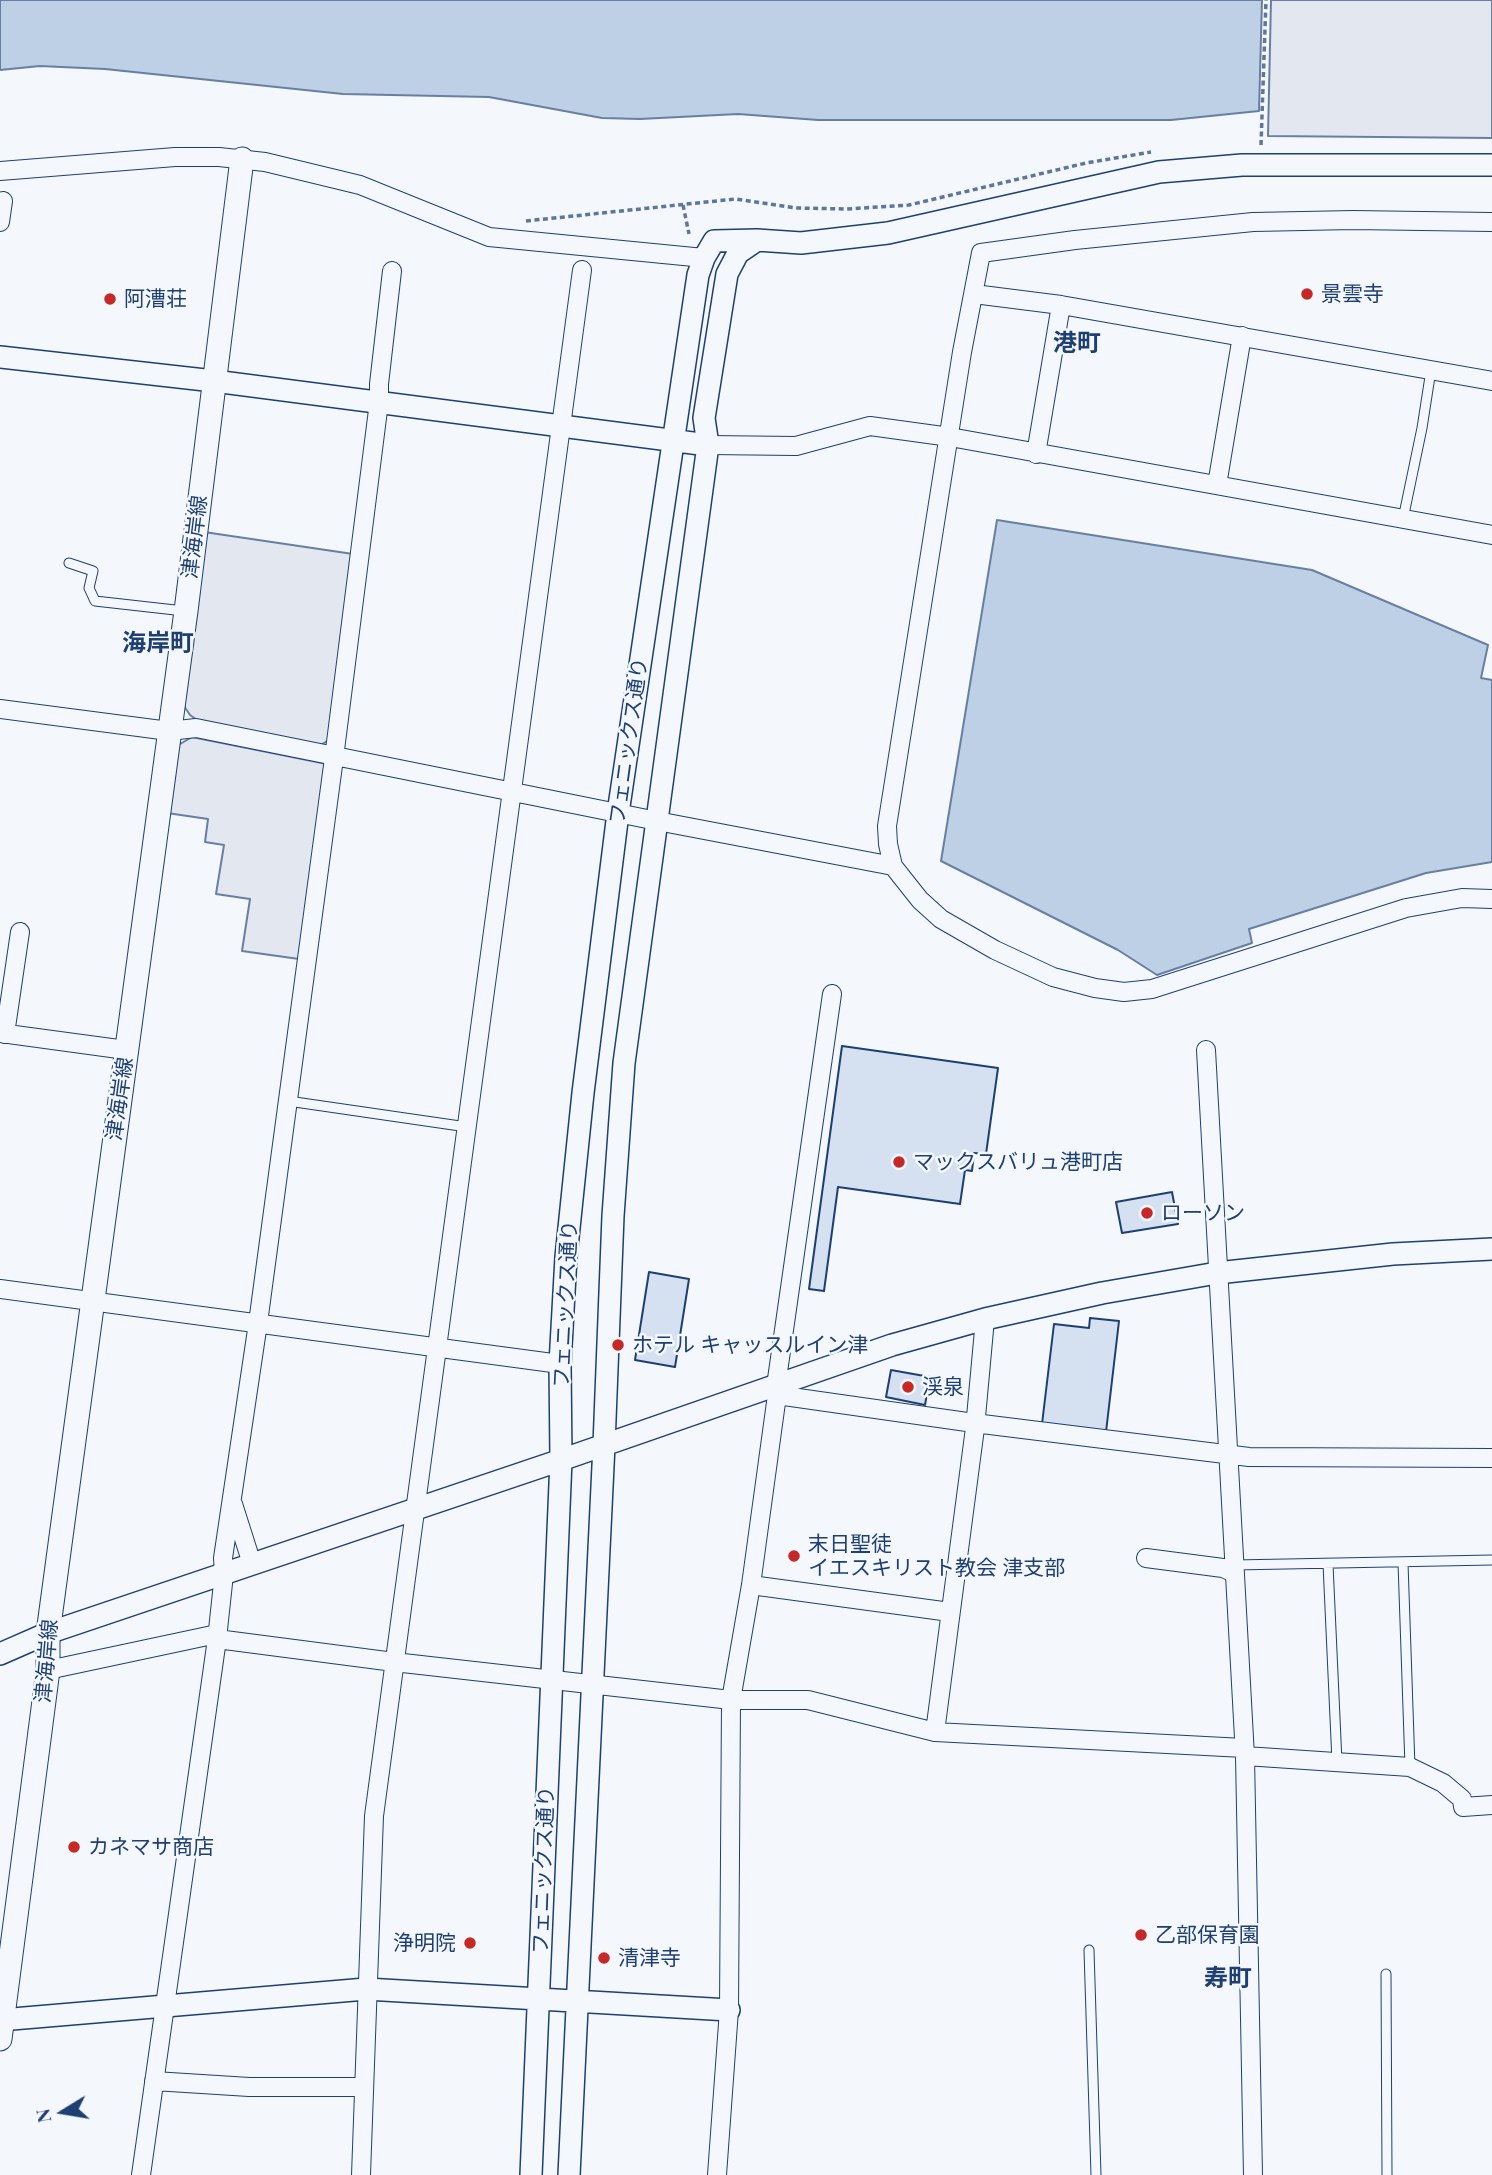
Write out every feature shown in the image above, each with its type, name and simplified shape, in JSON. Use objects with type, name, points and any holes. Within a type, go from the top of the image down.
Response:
[{"type":"main road","name":"津海岸線","points":[[1,2027],[48,1670],[48,1633],[186,611],[242,159]]},
{"type":"street","points":[[0,171],[175,157],[242,159],[360,185],[489,237],[704,258],[714,241],[801,243],[888,233],[1159,172],[1242,165],[1492,165]]},
{"type":"street","points":[[0,222],[3,201]]},
{"type":"street","points":[[1492,222],[1253,222],[1075,240],[981,253],[962,352],[887,826],[893,866],[920,900],[941,919],[995,950],[1053,977],[1094,988],[1124,992],[1152,989],[1406,908],[1462,898],[1492,899]]},
{"type":"street","name":"フェニックス通り","points":[[569,2175],[613,1216],[624,1063],[708,444],[704,418],[727,274],[738,253],[757,240]]},
{"type":"street","name":"フェニックス通り","points":[[531,2175],[561,1460],[560,1364],[566,1257],[583,1093],[618,813],[698,275],[704,258]]},
{"type":"street","points":[[361,2175],[374,1816],[582,270]]},
{"type":"street","points":[[142,2175],[217,1636],[224,1574],[223,1558],[258,1324],[334,758],[379,402],[392,271]]},
{"type":"street","points":[[974,294],[1061,304],[1431,370],[1491,377]]},
{"type":"street","points":[[1036,454],[1061,304]]},
{"type":"street","points":[[1217,485],[1242,336]]},
{"type":"street","points":[[0,357],[214,381],[708,444],[796,446],[870,426],[950,437],[1492,535]]},
{"type":"street","points":[[0,709],[169,731],[195,728],[334,758],[893,866]]},
{"type":"street","points":[[20,932],[2,1034],[126,1050]]},
{"type":"street","points":[[717,2175],[729,2010],[731,1700],[751,1585],[832,994]]},
{"type":"street","points":[[1206,1050],[1244,1752],[1253,2175]]},
{"type":"street","points":[[0,1654],[48,1633],[414,1509],[604,1445],[777,1391],[892,1345],[985,1319],[1102,1293],[1217,1273],[1393,1254],[1492,1249]]},
{"type":"street","points":[[0,1289],[560,1364]]},
{"type":"street","points":[[935,1732],[985,1319]]},
{"type":"street","points":[[777,1391],[974,1423],[1249,1457],[1492,1458]]},
{"type":"street","points":[[232,1501],[252,1564]]},
{"type":"street","points":[[1146,1558],[1234,1569]]},
{"type":"street","points":[[751,1585],[950,1612]]},
{"type":"street","points":[[48,1670],[217,1636],[394,1662],[731,1700],[808,1700],[935,1732],[1244,1752],[1410,1767],[1443,1783],[1462,1798],[1463,1807],[1492,1805]]},
{"type":"street","points":[[1,2027],[166,2007],[366,1989],[729,2010]]},
{"type":"street","points":[[154,2081],[249,2087],[364,2087]]},
{"type":"lane","points":[[1403,519],[1431,370]]},
{"type":"lane","points":[[69,563],[93,571],[89,588],[95,601],[186,611]]},
{"type":"lane","points":[[288,1101],[467,1127]]},
{"type":"lane","points":[[1234,1569],[1492,1560]]},
{"type":"lane","points":[[1403,1563],[1410,1767]]},
{"type":"lane","points":[[1328,1564],[1337,1762]]},
{"type":"lane","points":[[1089,1950],[1096,2175]]},
{"type":"lane","points":[[1386,1974],[1387,2175]]},
{"type":"path","points":[[1261,147],[1266,0]]},
{"type":"path","points":[[521,222],[735,199],[796,208],[847,209],[909,205],[1086,163],[1158,151]]},
{"type":"path","points":[[683,205],[689,234]]},
{"type":"shaded area","points":[[1271,0],[1492,0],[1492,138],[1268,136]]},
{"type":"shaded area","points":[[204,532],[353,554],[330,739],[321,745],[197,720],[182,703]]},
{"type":"shaded area","points":[[192,737],[327,764],[299,959],[242,951],[250,899],[216,894],[224,845],[205,842],[208,819],[167,813],[175,747]]},
{"type":"water","points":[[0,0],[1262,0],[1259,111],[1171,120],[818,120],[738,114],[640,119],[602,118],[489,97],[343,94],[105,69],[40,66],[0,70]]},
{"type":"water","points":[[997,520],[1312,570],[1488,645],[1481,678],[1492,680],[1492,862],[1426,873],[1249,929],[1252,943],[1157,975],[1118,950],[941,861]]},
{"type":"building","name":"マックスバリュ港町店","points":[[842,1046],[998,1068],[986,1154],[974,1153],[972,1171],[965,1170],[960,1204],[838,1187],[824,1291],[809,1289]]},
{"type":"building","name":"ローソン","points":[[1172,1192],[1178,1224],[1122,1233],[1116,1202]]},
{"type":"building","points":[[649,1272],[689,1279],[675,1367],[635,1360]]},
{"type":"building","points":[[1090,1318],[1119,1321],[1106,1432],[1042,1424],[1054,1324],[1089,1328]]},
{"type":"building","name":"渓泉","points":[[891,1370],[930,1377],[925,1405],[886,1397]]},
{"type":"place","name":"景雲寺","points":[[1307,294]]},
{"type":"place","name":"阿漕荘","points":[[110,299]]},
{"type":"place","name":"マックスバリュ港町店","points":[[899,1162]]},
{"type":"place","name":"ローソン","points":[[1147,1213]]},
{"type":"place","name":"ホテル キャッスルイン津","points":[[618,1345]]},
{"type":"place","name":"渓泉","points":[[908,1387]]},
{"type":"place","name":"末日聖徒 イエスキリスト教会 津支部","points":[[794,1556]]},
{"type":"place","name":"カネマサ商店","points":[[74,1847]]},
{"type":"place","name":"乙部保育園","points":[[1141,1935]]},
{"type":"place","name":"浄明院","points":[[470,1943]]},
{"type":"place","name":"清津寺","points":[[604,1958]]},
{"type":"district","name":"港町","points":[[1077,344]]},
{"type":"district","name":"海岸町","points":[[158,644]]},
{"type":"district","name":"寿町","points":[[1228,1979]]}]
